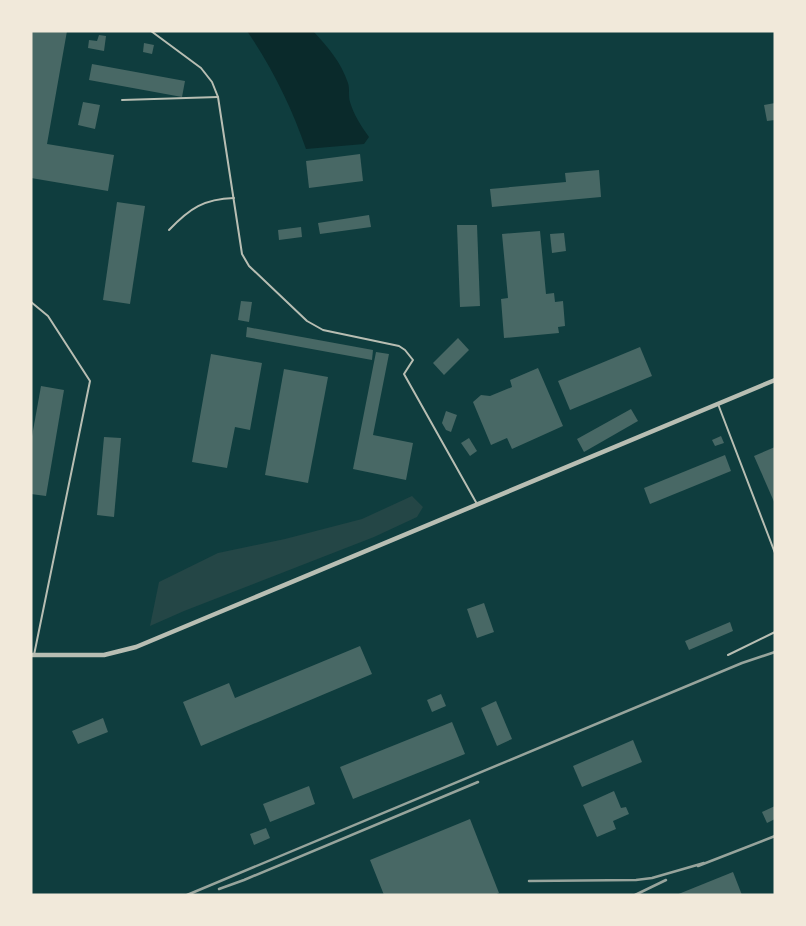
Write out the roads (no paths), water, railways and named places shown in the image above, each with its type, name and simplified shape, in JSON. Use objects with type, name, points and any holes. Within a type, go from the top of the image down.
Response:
[{"type":"street","points":[[33,654],[104,655],[136,647],[775,380]]},
{"type":"lane","points":[[151,31],[202,68],[212,82],[218,97],[242,254],[249,266],[307,321],[323,330],[399,346],[405,350],[413,360],[404,374],[477,504]]},
{"type":"lane","points":[[122,100],[218,97]]},
{"type":"lane","points":[[169,230],[194,207],[218,199],[234,198]]},
{"type":"lane","points":[[31,302],[48,316],[90,381],[33,654]]},
{"type":"lane","points":[[718,404],[775,553]]},
{"type":"lane","points":[[728,655],[775,632]]},
{"type":"railway","points":[[187,895],[742,663],[775,652]]},
{"type":"railway","points":[[219,889],[478,782]]},
{"type":"railway","points":[[698,866],[775,836]]},
{"type":"railway","points":[[529,881],[636,880],[652,878],[704,863]]},
{"type":"railway","points":[[635,895],[666,880]]}]
